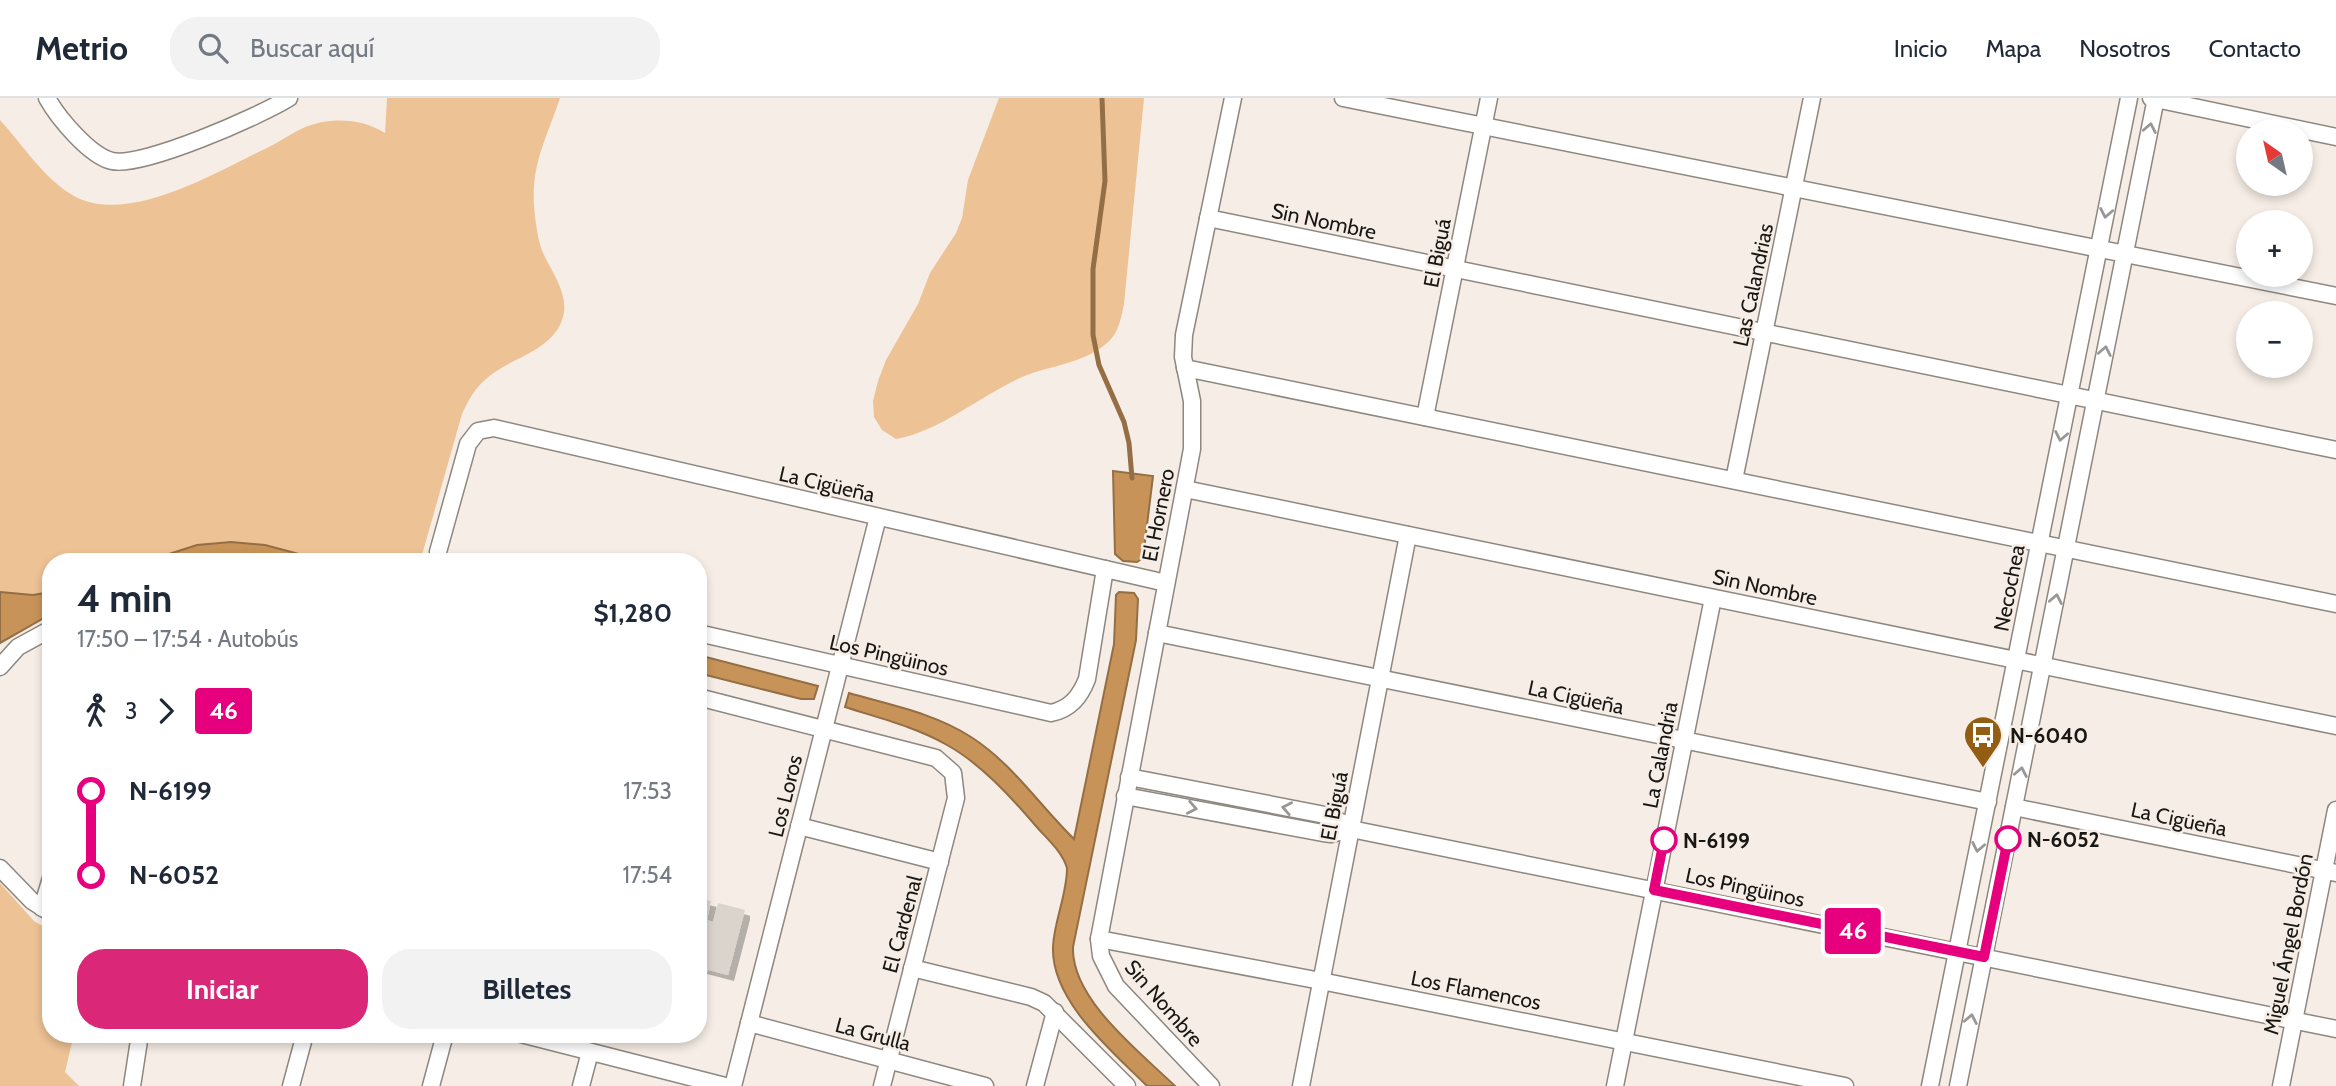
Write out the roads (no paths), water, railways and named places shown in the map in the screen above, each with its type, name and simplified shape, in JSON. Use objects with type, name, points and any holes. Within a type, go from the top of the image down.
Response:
[{"type":"street","points":[[47,98],[58,114],[94,152],[119,162],[140,159],[225,129],[265,112],[289,98]]},
{"type":"street","name":"El Hornero","points":[[1099,939],[1192,449],[1194,426],[1185,368],[1184,335],[1233,98]]},
{"type":"street","points":[[1343,98],[2336,296]]},
{"type":"street","name":"El Biguá","points":[[1425,417],[1489,98]]},
{"type":"street","name":"Las Calandrias","points":[[1734,480],[1812,98]]},
{"type":"street","name":"Necochea","points":[[1930,1086],[2129,98]]},
{"type":"street","points":[[1958,1086],[2154,98],[2336,137]]},
{"type":"street","name":"Sin Nombre","points":[[1208,218],[2336,450]]},
{"type":"street","points":[[1185,368],[2336,604]]},
{"type":"street","name":"La Cigüeña","points":[[438,553],[468,444],[478,431],[494,428],[1166,583]]},
{"type":"street","name":"Sin Nombre","points":[[1185,489],[2336,726]]},
{"type":"street","name":"Los Loros","points":[[733,1086],[878,517]]},
{"type":"street","name":"El Biguá","points":[[1301,1086],[1408,535]]},
{"type":"street","name":"Los Pingüinos","points":[[707,635],[1042,712],[1062,710],[1078,697],[1087,679],[1105,569]]},
{"type":"street","name":"La Calandria","points":[[1615,1086],[1713,598]]},
{"type":"street","name":"La Cigüeña","points":[[1157,633],[1988,802]]},
{"type":"street","points":[[0,667],[19,647],[42,634]]},
{"type":"street","points":[[707,698],[824,729]]},
{"type":"street","name":"El Cardenal","points":[[824,729],[936,758],[943,761],[953,773],[956,798],[882,1086]]},
{"type":"street","name":"Los Pingüinos","points":[[1129,777],[1325,815],[1351,829],[2336,1029]]},
{"type":"street","name":"Los Pingüinos","points":[[1125,796],[1322,833],[1331,834],[1351,829]]},
{"type":"street","name":"La Cigüeña","points":[[2014,807],[2330,872]]},
{"type":"street","name":"Miguel Ángel Bordón","points":[[2281,1086],[2330,872],[2336,810]]},
{"type":"street","points":[[799,826],[940,862]]},
{"type":"street","points":[[0,868],[23,893],[42,907]]},
{"type":"street","name":"Sin Nombre","points":[[1099,939],[1101,956],[1116,986],[1211,1086]]},
{"type":"street","name":"Los Flamencos","points":[[1099,939],[1845,1086]]},
{"type":"street","points":[[912,968],[1031,997],[1044,1003],[1127,1086]]},
{"type":"street","points":[[1035,1086],[1055,1012]]},
{"type":"street","name":"La Grulla","points":[[749,1023],[985,1086]]},
{"type":"street","points":[[132,1086],[139,1043]]},
{"type":"street","points":[[291,1086],[303,1043]]},
{"type":"street","points":[[431,1086],[443,1043]]},
{"type":"street","points":[[556,1043],[725,1086]]},
{"type":"street","points":[[581,1086],[590,1052]]},
{"type":"waterway","points":[[1102,98],[1105,181],[1093,269],[1093,335],[1099,365],[1124,422],[1132,478]]},
{"type":"place","name":"N-6040","points":[[1983,769]]},
{"type":"place","name":"N-6052","points":[[2008,839]]},
{"type":"place","name":"N-6199","points":[[1664,840]]}]
